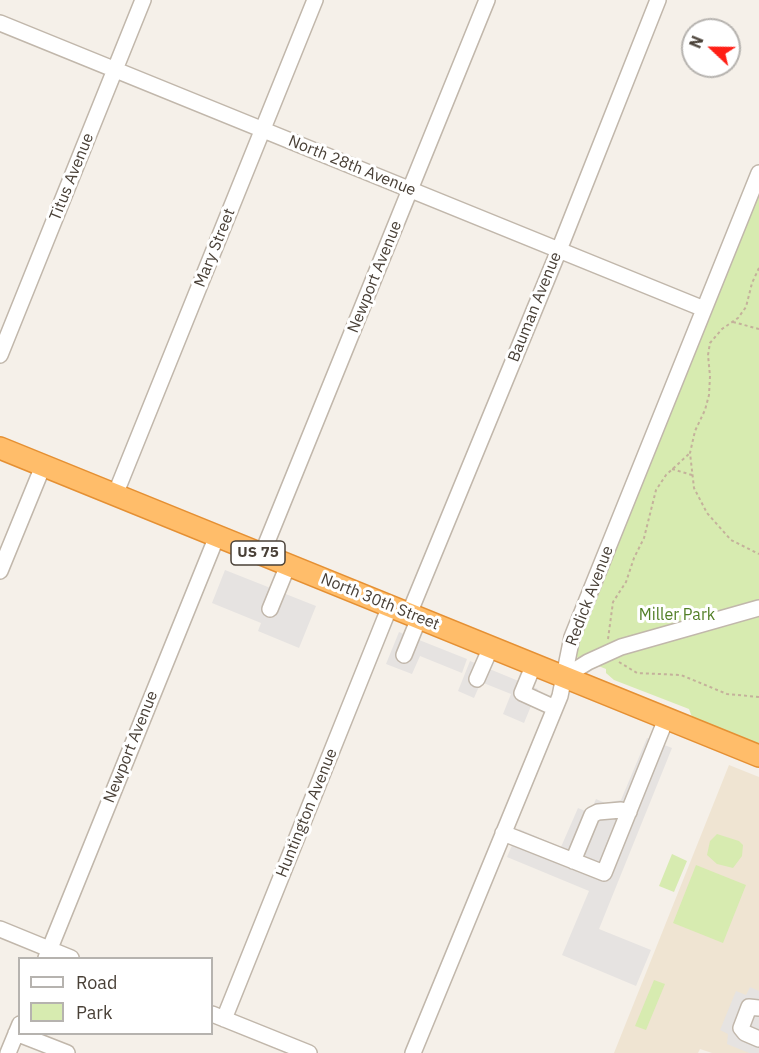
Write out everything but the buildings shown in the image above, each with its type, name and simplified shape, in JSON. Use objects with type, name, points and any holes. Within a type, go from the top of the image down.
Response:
[{"type":"highway","name":"North 30th Street","points":[[0,448],[759,756]]},
{"type":"street","name":"Titus Avenue","points":[[0,355],[143,0]]},
{"type":"street","name":"Mary Street","points":[[115,495],[315,0]]},
{"type":"street","name":"Newport Avenue","points":[[262,554],[487,0]]},
{"type":"street","name":"Bauman Avenue","points":[[406,613],[559,249],[658,0]]},
{"type":"street","name":"North 28th Avenue","points":[[0,23],[704,309]]},
{"type":"street","name":"Redick Avenue","points":[[414,1053],[555,708],[572,637],[759,173]]},
{"type":"street","points":[[0,572],[43,466]]},
{"type":"street","name":"Newport Avenue","points":[[47,954],[217,536]]},
{"type":"street","points":[[270,609],[288,565]]},
{"type":"street","points":[[564,677],[581,665],[610,651],[655,636],[759,608]]},
{"type":"street","points":[[404,655],[406,613]]},
{"type":"street","name":"Huntington Avenue","points":[[218,1016],[406,613]]},
{"type":"street","points":[[477,679],[491,647]]},
{"type":"street","points":[[534,664],[522,693],[555,708]]},
{"type":"street","points":[[504,833],[604,873],[666,719]]},
{"type":"street","points":[[573,861],[592,815],[598,812],[621,810],[629,812]]},
{"type":"street","points":[[0,930],[47,954],[65,957]]},
{"type":"street","points":[[759,1008],[749,1007],[741,1028],[745,1034],[759,1039]]},
{"type":"street","points":[[218,1016],[309,1053]]},
{"type":"street","points":[[8,1053],[18,1028]]},
{"type":"street","points":[[32,1035],[67,1053]]},
{"type":"path","points":[[759,268],[746,307],[710,343],[709,395],[695,431],[690,453],[696,494],[716,526],[736,544],[759,554]]},
{"type":"path","points":[[733,322],[759,329]]},
{"type":"path","points":[[690,453],[672,469],[656,490],[644,538],[626,582],[613,602],[607,636],[610,651],[621,664],[637,673],[681,675],[727,694],[759,697]]},
{"type":"path","points":[[672,469],[692,475]]},
{"type":"shaded area","points":[[225,570],[316,606],[299,648],[258,631],[261,623],[212,603]]},
{"type":"shaded area","points":[[399,632],[467,659],[462,673],[420,656],[412,674],[386,664]]},
{"type":"shaded area","points":[[470,661],[538,689],[524,723],[503,714],[511,694],[481,682],[474,698],[458,691]]},
{"type":"shaded area","points":[[647,738],[672,748],[599,929],[651,950],[636,986],[562,955],[589,891],[507,857],[519,829],[561,847],[578,808],[590,813],[596,799],[605,803],[621,800]]},
{"type":"shaded area","points":[[729,765],[759,777],[759,1053],[712,1053],[700,1049],[698,1053],[614,1053]]},
{"type":"shaded area","points":[[750,987],[759,991],[759,1053],[749,1053],[727,1044],[728,1034],[720,1030],[736,991],[746,995]]},
{"type":"green space","name":"Miller Park","points":[[759,192],[759,751],[700,723],[692,717],[689,709],[614,680],[606,673],[606,669],[576,657],[577,640]]},
{"type":"green space","points":[[717,834],[739,841],[743,845],[742,856],[733,868],[717,864],[707,855],[710,841]]},
{"type":"green space","points":[[672,854],[687,861],[674,892],[659,886]]},
{"type":"green space","points":[[696,865],[746,885],[723,943],[673,923]]},
{"type":"green space","points":[[654,980],[665,984],[646,1030],[635,1026]]}]
